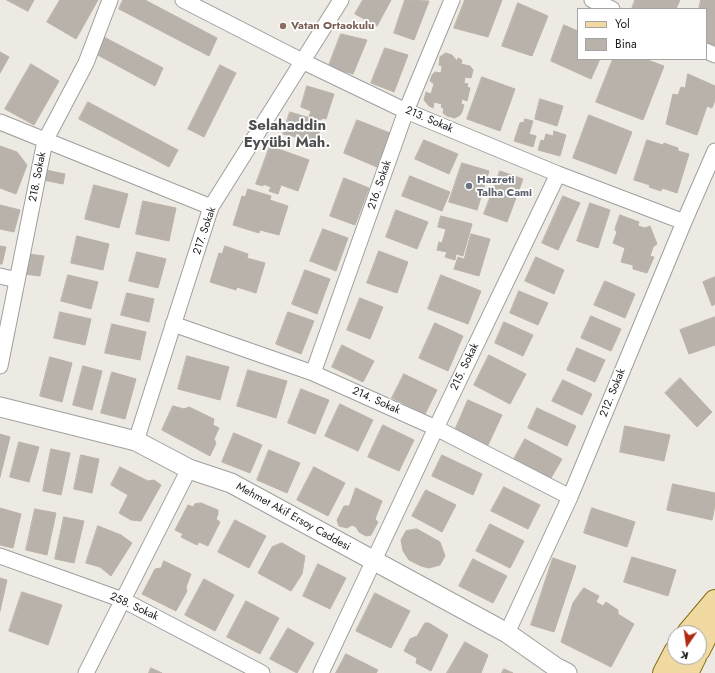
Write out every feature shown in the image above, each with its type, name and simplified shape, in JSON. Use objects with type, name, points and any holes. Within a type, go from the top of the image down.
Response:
[{"type":"main road","points":[[695,625],[715,601]]},
{"type":"main road","points":[[707,634],[715,618]]},
{"type":"street","name":"218. Sokak","points":[[0,366],[45,141],[86,63],[110,0]]},
{"type":"street","name":"213. Sokak","points":[[183,0],[304,62],[406,111],[558,174],[684,222]]},
{"type":"street","name":"217. Sokak","points":[[136,441],[212,207],[304,62],[341,0]]},
{"type":"street","name":"216. Sokak","points":[[313,373],[406,111],[452,0]]},
{"type":"street","points":[[592,0],[610,8]]},
{"type":"street","points":[[0,122],[212,207]]},
{"type":"street","name":"212. Sokak","points":[[507,633],[570,497],[715,151]]},
{"type":"street","name":"215. Sokak","points":[[321,673],[436,428],[558,174]]},
{"type":"street","points":[[0,276],[17,280]]},
{"type":"street","name":"214. Sokak","points":[[173,324],[313,373],[436,428],[570,497]]},
{"type":"street","name":"Mehmet Akif Ersoy Caddesi","points":[[0,407],[136,441],[189,469],[231,483],[507,633],[559,671]]},
{"type":"street","points":[[86,673],[189,469]]},
{"type":"street","name":"258. Sokak","points":[[0,556],[123,600],[259,672]]},
{"type":"building","points":[[7,0],[34,0],[28,11]]},
{"type":"building","points":[[60,0],[98,0],[76,39],[47,22]]},
{"type":"building","points":[[123,0],[145,0],[217,38],[209,56],[119,9]]},
{"type":"building","points":[[363,0],[391,0],[377,26],[355,14]]},
{"type":"building","points":[[405,0],[429,1],[414,40],[394,33]]},
{"type":"building","points":[[465,0],[502,0],[488,37],[454,28]]},
{"type":"building","points":[[635,0],[680,0],[676,8],[632,8]]},
{"type":"building","points":[[701,0],[715,0],[715,46],[707,43],[707,8],[699,8]]},
{"type":"building","points":[[518,3],[548,16],[532,56],[502,46]]},
{"type":"building","points":[[564,25],[577,31],[577,60],[600,60],[591,79],[551,61]]},
{"type":"building","points":[[341,34],[367,40],[353,74],[332,68],[329,65]]},
{"type":"building","points":[[102,36],[163,68],[155,86],[94,53]]},
{"type":"building","points":[[385,48],[408,55],[394,92],[371,83]]},
{"type":"building","points":[[0,52],[9,57],[0,73]]},
{"type":"building","points":[[446,53],[452,55],[457,61],[458,58],[462,60],[461,64],[470,66],[473,70],[471,78],[465,77],[464,83],[468,84],[467,87],[470,88],[467,101],[462,99],[461,104],[464,105],[462,112],[455,118],[447,116],[443,113],[444,109],[441,107],[442,104],[434,102],[433,108],[424,100],[426,92],[431,94],[434,84],[430,81],[432,75],[435,72],[441,73],[442,66],[439,65],[440,57]]},
{"type":"building","points":[[613,60],[648,60],[664,66],[643,120],[596,102]]},
{"type":"building","points":[[31,64],[59,81],[34,125],[5,109]]},
{"type":"building","points":[[220,65],[236,73],[204,137],[188,129]]},
{"type":"building","points":[[688,74],[715,86],[715,100],[712,108],[707,106],[697,135],[666,124],[673,94],[678,95],[681,87],[685,88]]},
{"type":"building","points":[[482,77],[515,89],[500,131],[467,119]]},
{"type":"building","points":[[307,86],[334,94],[326,119],[322,118],[321,120],[309,117],[311,111],[301,107]]},
{"type":"building","points":[[540,99],[563,106],[557,126],[535,119]]},
{"type":"building","points":[[88,102],[178,150],[169,167],[79,119]]},
{"type":"building","points":[[290,112],[310,118],[309,122],[321,126],[315,148],[303,144],[305,139],[283,134]]},
{"type":"building","points":[[589,115],[632,132],[616,174],[573,158]]},
{"type":"building","points":[[525,119],[533,121],[529,134],[536,136],[533,147],[514,141],[520,123],[524,122]]},
{"type":"building","points":[[357,120],[390,133],[377,167],[344,153]]},
{"type":"building","points":[[554,131],[566,135],[560,156],[538,150],[541,140],[544,141],[546,134],[553,136]]},
{"type":"building","points":[[424,140],[458,154],[449,174],[415,159]]},
{"type":"building","points":[[647,140],[663,145],[664,143],[678,148],[678,151],[689,154],[677,193],[662,188],[661,191],[649,187],[650,185],[634,180]]},
{"type":"building","points":[[0,146],[17,152],[27,165],[16,194],[0,188]]},
{"type":"building","points":[[270,146],[309,160],[298,191],[281,185],[278,194],[269,191],[271,187],[263,184],[263,186],[256,184]]},
{"type":"building","name":"Hazreti Talha Cami","points":[[462,163],[489,171],[477,210],[449,202]]},
{"type":"building","points":[[46,170],[65,174],[63,184],[43,180]]},
{"type":"building","points":[[500,171],[523,179],[507,222],[484,214]]},
{"type":"building","points":[[410,176],[450,192],[442,211],[402,196]]},
{"type":"building","points":[[344,178],[369,188],[355,225],[330,216]]},
{"type":"building","points":[[94,185],[128,194],[119,228],[85,219]]},
{"type":"building","points":[[248,189],[271,196],[270,200],[288,206],[279,235],[260,230],[259,233],[233,225],[242,196],[245,197]]},
{"type":"building","points":[[563,196],[580,203],[558,250],[542,243]]},
{"type":"building","points":[[143,201],[176,208],[169,241],[136,234]]},
{"type":"building","points":[[590,203],[610,210],[598,248],[577,241]]},
{"type":"building","points":[[0,205],[20,210],[14,232],[0,229]]},
{"type":"building","points":[[396,210],[428,222],[417,249],[386,237]]},
{"type":"building","points":[[620,215],[639,222],[638,226],[645,228],[650,226],[657,244],[653,247],[650,256],[654,257],[647,273],[633,269],[633,265],[621,262],[625,248],[613,243],[617,232],[615,230]]},
{"type":"building","points":[[441,216],[472,224],[463,256],[456,254],[455,260],[445,257],[447,252],[437,250],[439,242],[442,243],[446,229],[438,227]]},
{"type":"building","points":[[323,229],[348,238],[336,271],[310,261]]},
{"type":"building","points":[[471,234],[490,239],[479,276],[454,269],[458,257],[464,259]]},
{"type":"building","points":[[77,236],[109,244],[103,270],[71,263]]},
{"type":"building","points":[[0,246],[6,247],[2,264],[0,264]]},
{"type":"building","points":[[225,246],[248,254],[247,258],[265,263],[256,293],[237,287],[236,290],[210,282],[219,253],[222,254]]},
{"type":"building","points":[[379,251],[408,262],[397,293],[367,283]]},
{"type":"building","points":[[137,252],[166,259],[158,288],[129,281]]},
{"type":"building","points":[[28,254],[44,256],[40,276],[24,274]]},
{"type":"building","points":[[536,257],[564,270],[554,294],[525,281]]},
{"type":"building","points":[[305,270],[330,279],[317,314],[292,304]]},
{"type":"building","points":[[68,275],[98,282],[91,309],[61,301]]},
{"type":"building","points":[[441,275],[481,291],[468,324],[428,309]]},
{"type":"building","points":[[715,277],[715,304],[712,306],[703,282]]},
{"type":"building","points":[[605,281],[635,294],[625,318],[594,305]]},
{"type":"building","points":[[519,291],[548,303],[538,325],[510,313]]},
{"type":"building","points":[[127,293],[154,299],[149,322],[121,315]]},
{"type":"building","points":[[360,298],[383,307],[370,339],[347,330]]},
{"type":"building","points":[[60,312],[91,319],[85,345],[54,338]]},
{"type":"building","points":[[288,312],[314,321],[301,354],[276,344]]},
{"type":"building","points":[[591,316],[621,329],[611,351],[581,338]]},
{"type":"building","points":[[715,317],[715,345],[689,354],[680,330]]},
{"type":"building","points":[[504,322],[533,335],[523,356],[495,343]]},
{"type":"building","points":[[435,323],[463,336],[448,371],[419,358]]},
{"type":"building","points":[[112,324],[146,332],[140,360],[105,353]]},
{"type":"building","points":[[342,345],[374,361],[363,382],[332,367]]},
{"type":"building","points":[[577,348],[605,360],[595,382],[567,370]]},
{"type":"building","points":[[489,355],[526,374],[510,404],[474,385]]},
{"type":"building","points":[[187,356],[229,367],[220,400],[178,389]]},
{"type":"building","points":[[50,357],[72,363],[62,402],[40,396]]},
{"type":"building","points":[[83,366],[102,371],[92,410],[73,405]]},
{"type":"building","points":[[248,370],[287,381],[276,418],[237,406]]},
{"type":"building","points":[[112,372],[136,379],[125,419],[101,413]]},
{"type":"building","points":[[404,374],[437,390],[425,414],[392,398]]},
{"type":"building","points":[[680,378],[712,412],[697,427],[665,393]]},
{"type":"building","points":[[563,380],[592,394],[582,415],[552,401]]},
{"type":"building","points":[[301,389],[329,400],[315,434],[288,423]]},
{"type":"building","points":[[468,400],[502,415],[488,445],[455,430]]},
{"type":"building","points":[[340,404],[373,420],[358,451],[325,436]]},
{"type":"building","points":[[173,406],[184,409],[189,407],[214,419],[213,425],[219,428],[214,439],[216,443],[210,456],[162,430]]},
{"type":"building","points":[[537,408],[576,426],[567,446],[528,428]]},
{"type":"building","points":[[383,425],[414,440],[399,471],[368,457]]},
{"type":"building","points":[[625,426],[670,435],[664,461],[620,452]]},
{"type":"building","points":[[234,433],[262,445],[250,473],[222,462]]},
{"type":"building","points":[[0,434],[10,437],[0,477]]},
{"type":"building","points":[[525,439],[562,459],[551,478],[514,459]]},
{"type":"building","points":[[19,442],[39,447],[29,482],[10,477]]},
{"type":"building","points":[[51,449],[70,453],[61,495],[43,491]]},
{"type":"building","points":[[269,450],[300,463],[287,493],[257,480]]},
{"type":"building","points":[[81,455],[99,459],[92,493],[74,489]]},
{"type":"building","points":[[442,455],[482,474],[473,495],[432,476]]},
{"type":"building","points":[[120,467],[148,481],[154,480],[161,485],[141,521],[131,520],[119,513],[128,495],[111,485]]},
{"type":"building","points":[[314,467],[345,483],[328,516],[297,500]]},
{"type":"building","points":[[673,484],[715,493],[715,505],[712,520],[667,510]]},
{"type":"building","points":[[504,487],[540,505],[528,529],[491,511]]},
{"type":"building","points":[[356,488],[382,501],[375,519],[378,522],[371,535],[366,536],[352,525],[347,528],[339,526],[337,520],[344,506],[349,506]]},
{"type":"building","points":[[426,490],[456,505],[442,532],[412,516]]},
{"type":"building","points":[[201,503],[218,510],[216,519],[220,522],[208,546],[199,542],[197,545],[181,537],[183,534],[175,530],[188,505],[193,507],[195,504]]},
{"type":"building","points":[[0,508],[21,514],[13,548],[0,545]]},
{"type":"building","points":[[592,508],[635,522],[627,547],[584,533]]},
{"type":"building","points":[[35,509],[56,513],[47,555],[26,550]]},
{"type":"building","points":[[64,517],[84,521],[74,563],[55,559]]},
{"type":"building","points":[[235,520],[266,536],[249,568],[218,552]]},
{"type":"building","points":[[490,524],[524,541],[510,568],[476,551]]},
{"type":"building","points":[[98,526],[121,535],[132,543],[111,576],[100,567],[86,563]]},
{"type":"building","points":[[417,529],[440,542],[445,556],[440,565],[429,568],[421,566],[409,560],[403,551],[401,540],[406,531]]},
{"type":"building","points":[[282,543],[305,556],[302,574],[291,591],[258,573],[272,547]]},
{"type":"building","points":[[632,557],[676,570],[668,596],[624,582]]},
{"type":"building","points":[[553,558],[576,566],[554,632],[531,625]]},
{"type":"building","points":[[473,559],[507,576],[493,603],[459,586]]},
{"type":"building","points":[[164,561],[191,574],[186,587],[187,591],[176,611],[142,594],[155,569],[161,568]]},
{"type":"building","points":[[318,564],[346,578],[330,609],[303,596]]},
{"type":"building","points":[[0,578],[7,580],[0,611]]},
{"type":"building","points":[[204,579],[234,595],[215,631],[185,615]]},
{"type":"building","points":[[584,588],[599,596],[596,602],[603,606],[606,602],[618,610],[618,614],[634,624],[611,667],[561,642],[573,603]]},
{"type":"building","points":[[22,592],[62,605],[48,645],[9,631]]},
{"type":"building","points":[[375,593],[410,611],[391,648],[356,631]]},
{"type":"building","points":[[246,601],[279,618],[260,654],[227,637]]},
{"type":"building","points":[[425,623],[429,623],[448,635],[431,671],[416,663],[417,658],[404,651],[410,639],[417,636]]},
{"type":"building","points":[[288,628],[314,643],[297,673],[270,659]]},
{"type":"building","points":[[465,642],[488,655],[481,673],[447,673]]},
{"type":"building","points":[[346,654],[378,670],[376,673],[336,673]]},
{"type":"building","points":[[151,668],[162,673],[149,673]]},
{"type":"building","points":[[504,669],[513,673],[502,673]]},
{"type":"place","name":"Vatan Ortaokulu","points":[[283,26]]},
{"type":"place","name":"Hazreti Talha Cami","points":[[469,186]]},
{"type":"district","name":"Selahaddin Eyyübi Mah.","points":[[287,134]]}]
